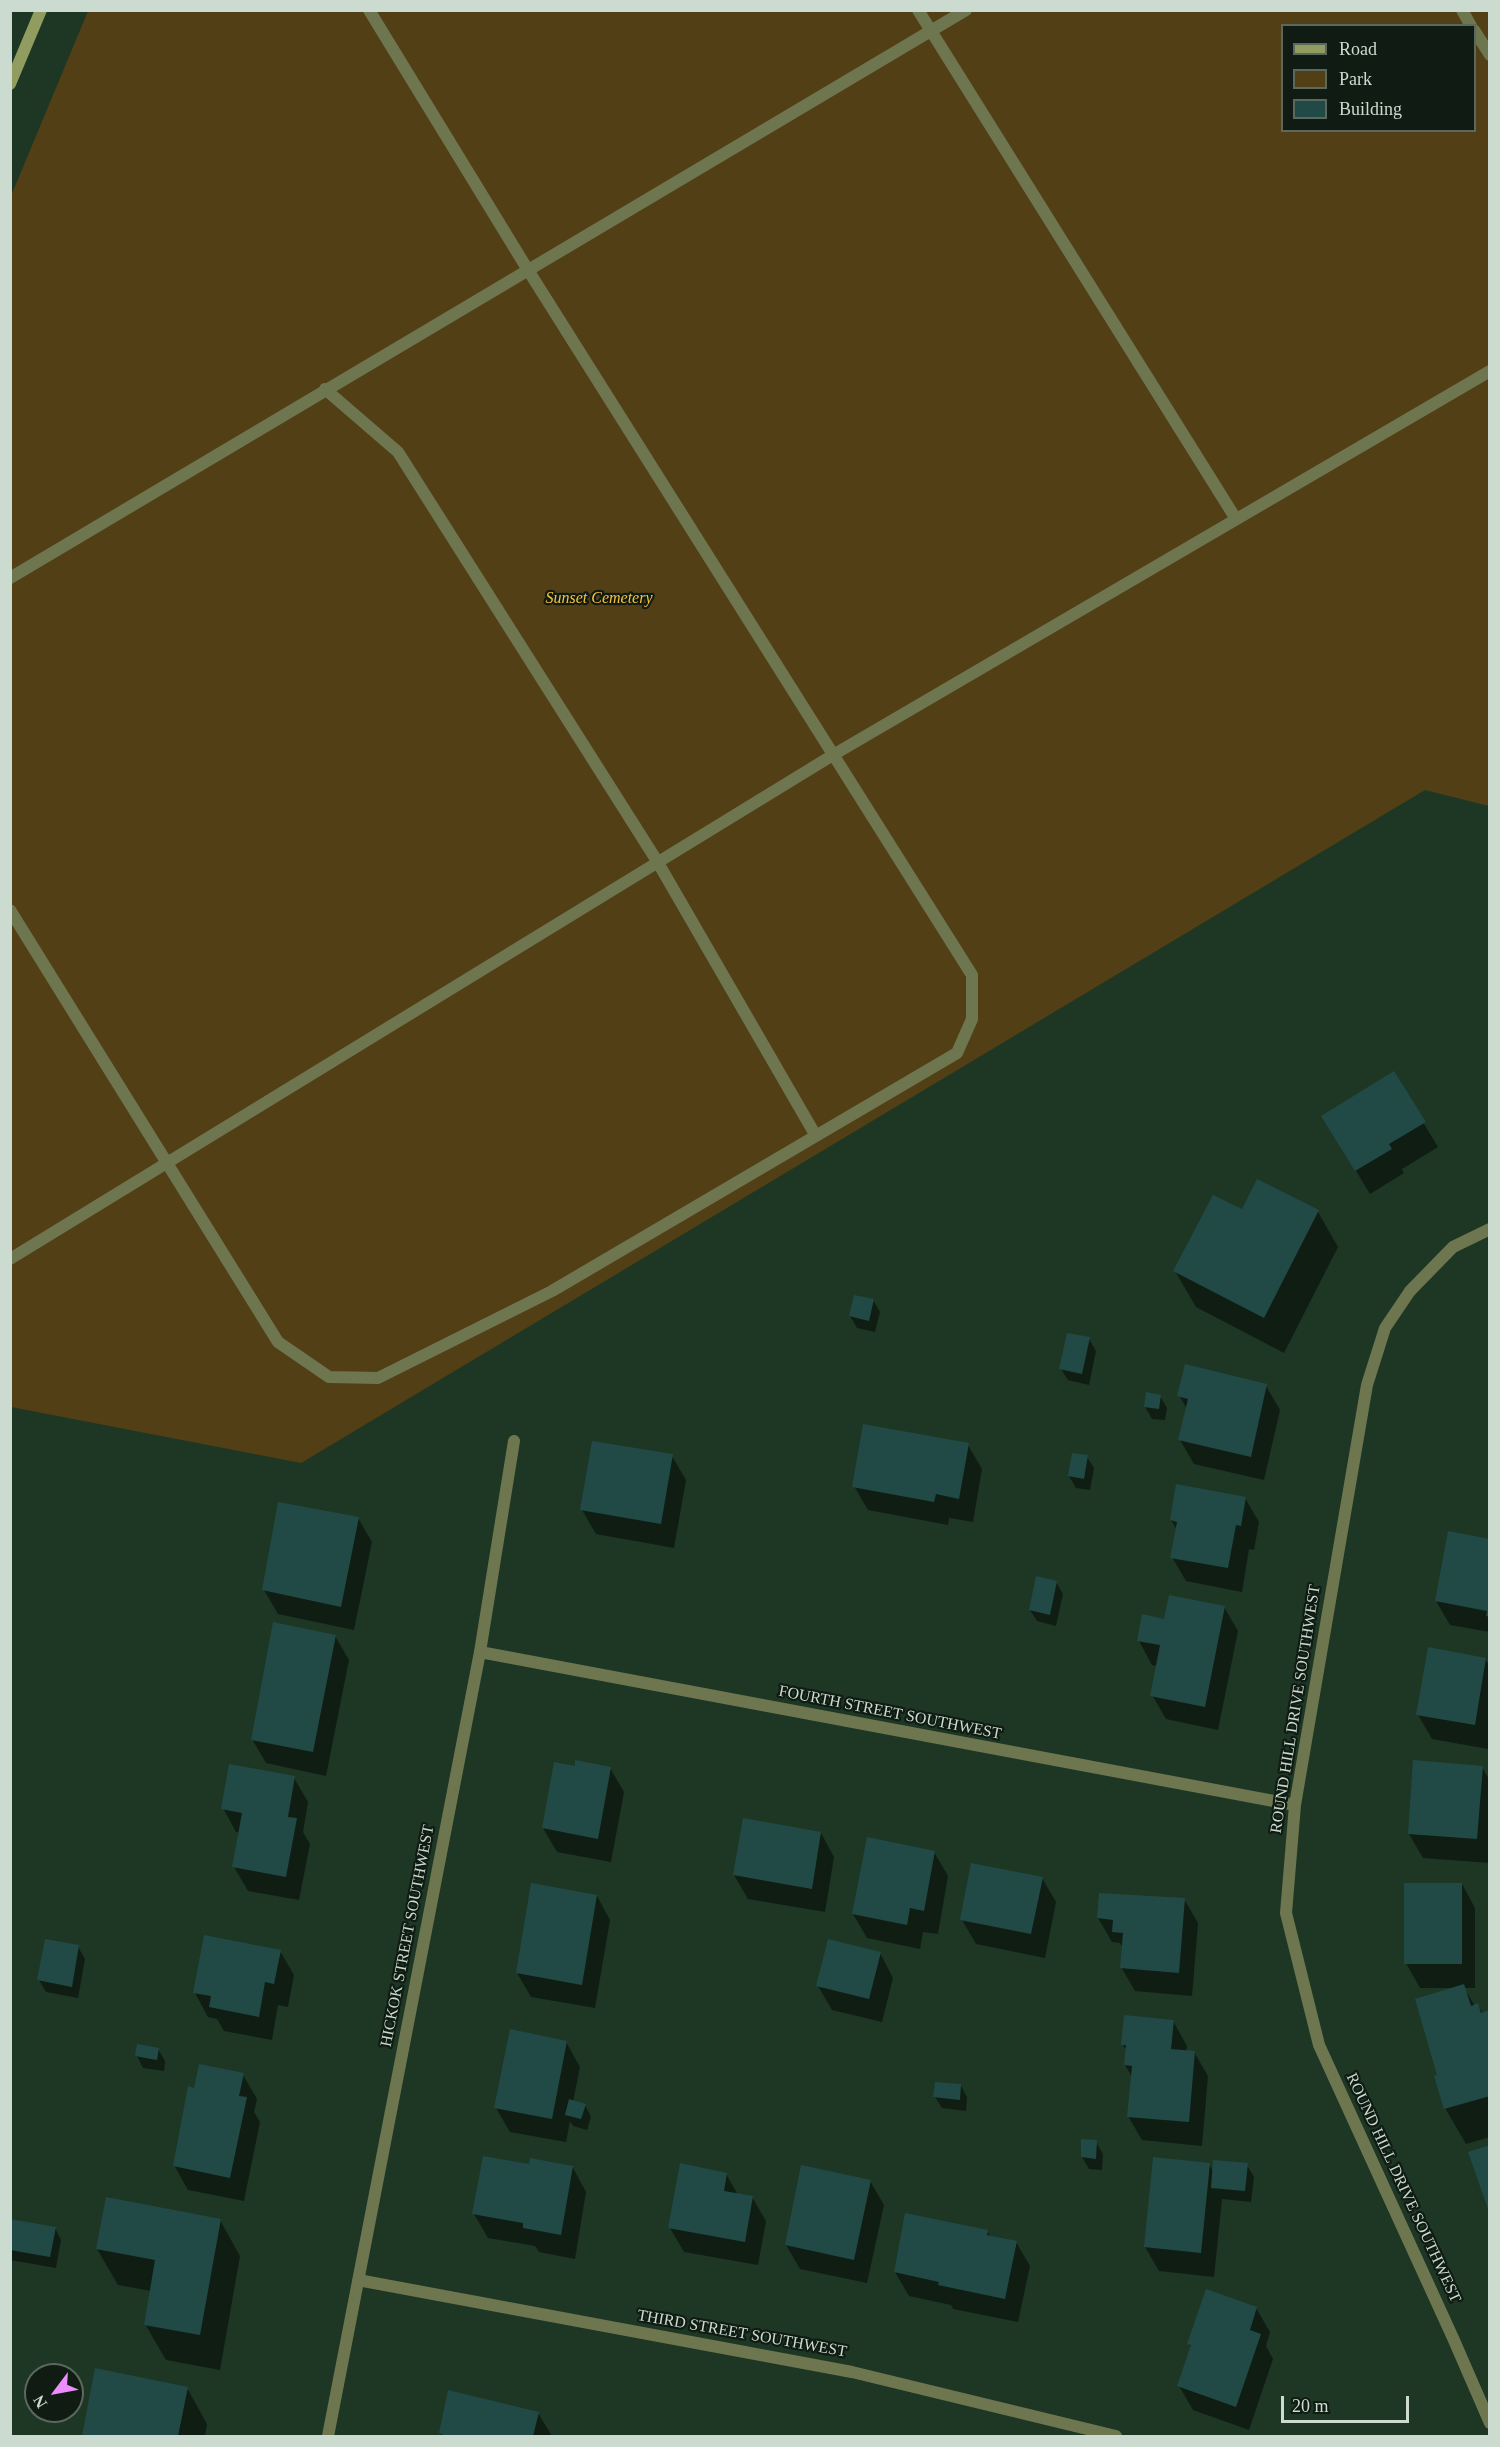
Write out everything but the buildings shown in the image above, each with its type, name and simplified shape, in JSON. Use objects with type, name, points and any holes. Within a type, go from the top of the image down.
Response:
[{"type":"main road","points":[[10,84],[41,10]]},
{"type":"street","points":[[10,910],[278,1342],[329,1377],[378,1377],[552,1291],[957,1053],[972,1018],[972,975],[528,270],[369,10]]},
{"type":"street","points":[[918,10],[1236,519]]},
{"type":"street","points":[[10,578],[966,10]]},
{"type":"street","points":[[1462,10],[1471,24]]},
{"type":"street","points":[[1476,33],[1490,55]]},
{"type":"street","points":[[10,1259],[833,755],[1490,370]]},
{"type":"street","points":[[325,389],[398,452],[657,861],[816,1136]]},
{"type":"street","name":"ROUND HILL DRIVE SOUTHWEST","points":[[1490,1228],[1453,1247],[1410,1291],[1385,1328],[1367,1385],[1295,1805],[1286,1913],[1319,2045],[1454,2338],[1490,2422]]},
{"type":"street","name":"HICKOK STREET SOUTHWEST","points":[[328,2436],[480,1652],[514,1441]]},
{"type":"street","name":"FOURTH STREET SOUTHWEST","points":[[480,1652],[1295,1805]]},
{"type":"street","name":"THIRD STREET SOUTHWEST","points":[[358,2280],[852,2372],[1116,2436]]},
{"type":"green space","name":"Sunset Cemetery","points":[[88,11],[1489,11],[1489,806],[1425,790],[301,1463],[11,1407],[11,196]]}]
